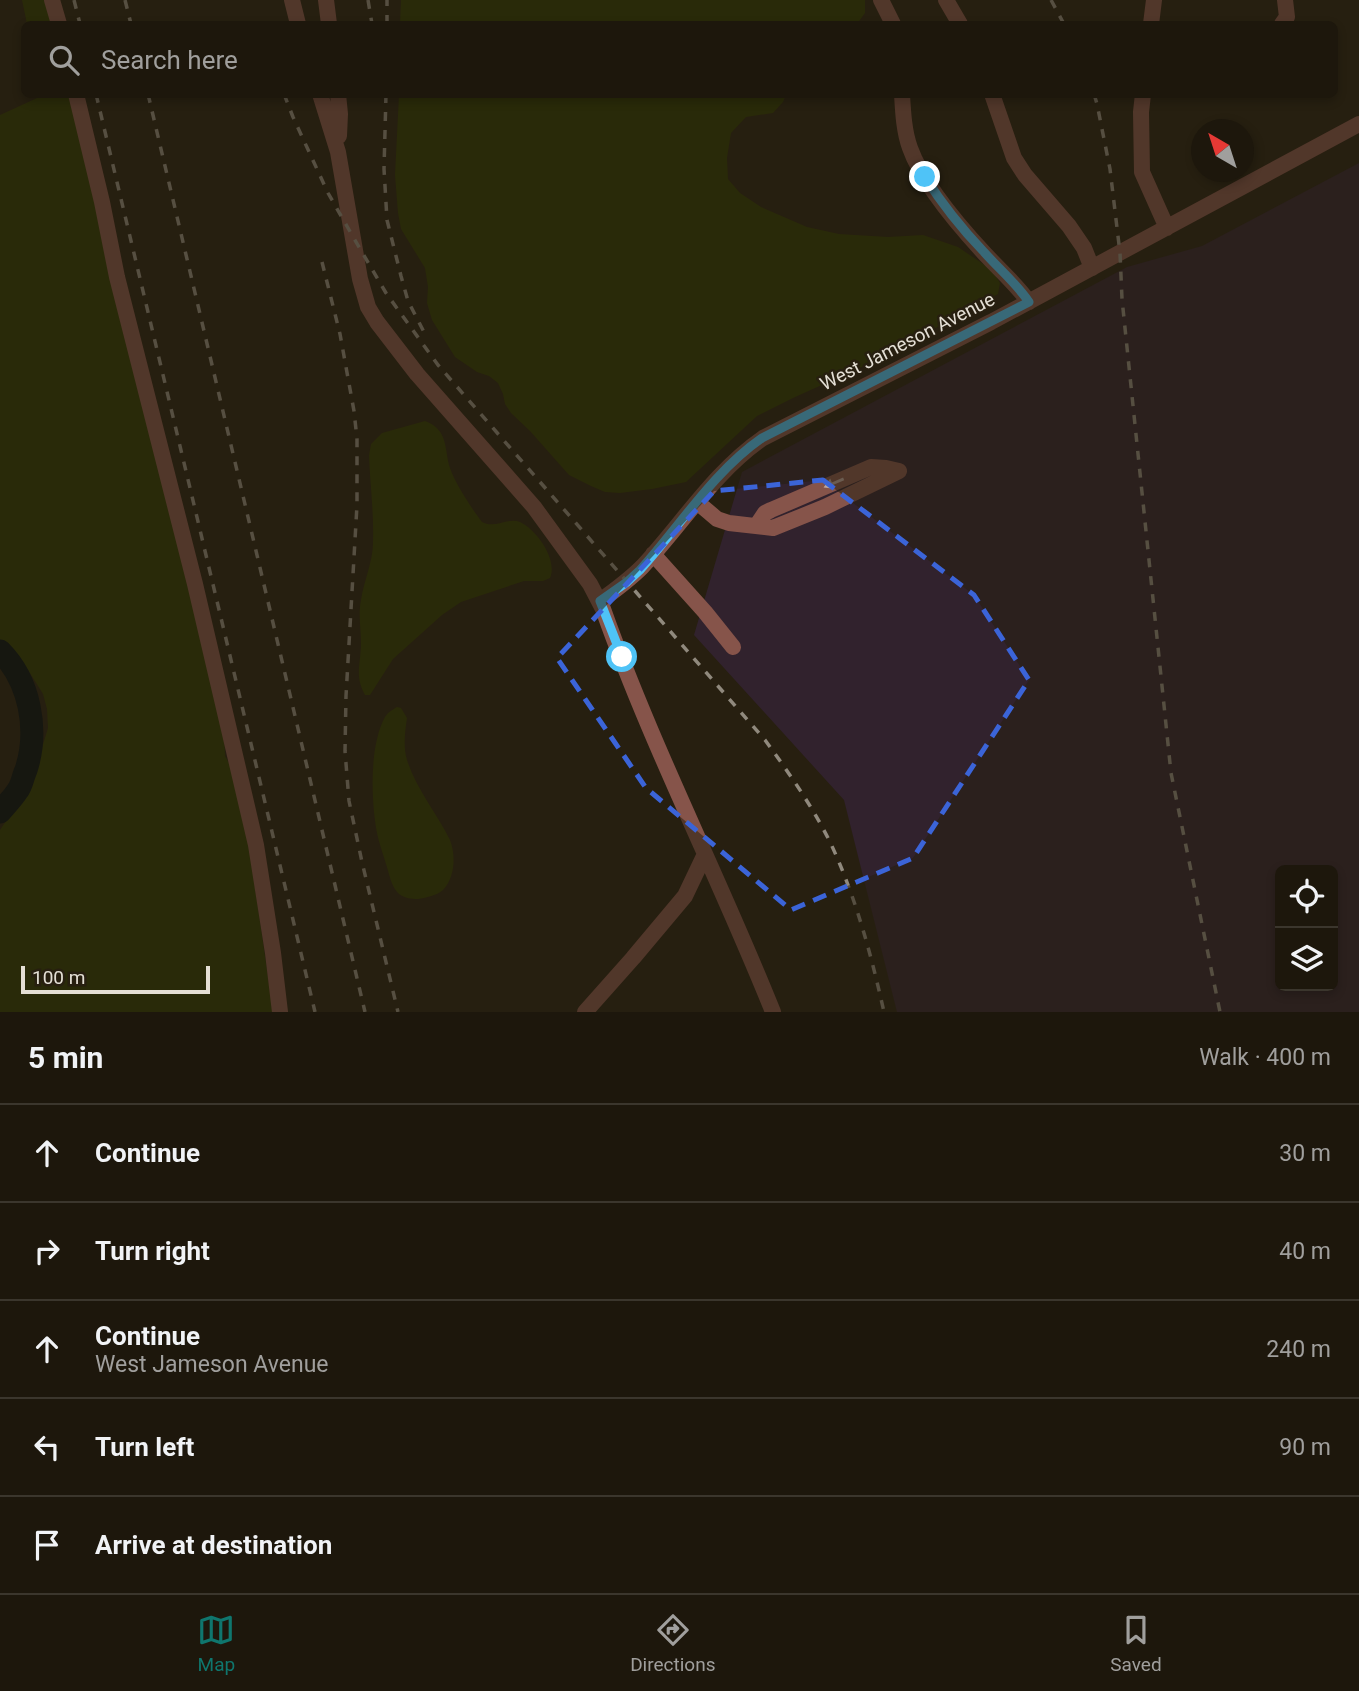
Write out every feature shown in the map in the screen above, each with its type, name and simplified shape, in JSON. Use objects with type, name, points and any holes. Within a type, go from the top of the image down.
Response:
[{"type":"lane","points":[[52,0],[58,21]]},
{"type":"lane","points":[[292,0],[297,21]]},
{"type":"lane","points":[[326,0],[329,21]]},
{"type":"lane","points":[[881,0],[892,21]]},
{"type":"lane","points":[[946,0],[956,21]]},
{"type":"lane","points":[[1151,21],[1154,0]]},
{"type":"lane","points":[[1284,21],[1287,17],[1285,0]]},
{"type":"lane","points":[[77,98],[117,277],[195,584],[257,845],[280,1012]]},
{"type":"lane","points":[[321,98],[338,152],[359,279],[368,307],[377,323],[418,374],[534,507],[600,601],[670,778],[773,1012]]},
{"type":"lane","points":[[338,98],[338,152]]},
{"type":"lane","points":[[902,98],[907,141],[930,186],[984,253],[1019,287],[1029,302]]},
{"type":"lane","points":[[993,98],[1014,158],[1025,175],[1069,226],[1084,248],[1092,268]]},
{"type":"lane","points":[[1147,98],[1142,172],[1167,228]]},
{"type":"lane","name":"West Jameson Avenue","points":[[600,601],[627,582],[734,461],[762,438],[1029,302],[1359,124]]},
{"type":"lane","points":[[697,502],[718,519],[729,523],[773,528],[825,507],[899,471],[871,467],[765,513],[757,525]]},
{"type":"lane","points":[[653,554],[733,647]]},
{"type":"lane","points":[[584,1012],[685,896],[705,854]]},
{"type":"highlighted area","points":[[823,480],[974,595],[1029,680],[913,858],[791,910],[646,788],[557,658],[714,491]]},
{"type":"shaded area","points":[[1359,163],[1359,1012],[897,1012],[844,800],[694,635],[742,472],[1127,267],[1202,246]]},
{"type":"green space","points":[[22,0],[46,0],[52,21],[26,21]]},
{"type":"green space","points":[[401,0],[865,0],[865,13],[859,21],[400,21]]},
{"type":"green space","points":[[37,98],[73,98],[224,733],[225,756],[236,776],[243,804],[273,1012],[0,1012],[0,830],[31,784],[48,728],[43,694],[28,670],[0,640],[0,115]]},
{"type":"green space","points":[[399,98],[785,98],[773,113],[746,117],[731,133],[727,158],[728,179],[740,193],[761,207],[807,227],[839,234],[888,237],[923,235],[958,247],[992,270],[1000,283],[998,294],[875,361],[757,416],[686,482],[620,493],[605,492],[569,475],[511,413],[498,383],[455,357],[432,320],[427,303],[425,268],[401,229],[395,175]]},
{"type":"green space","points":[[425,421],[442,435],[452,474],[482,522],[492,524],[515,521],[526,526],[539,538],[549,554],[552,571],[550,578],[543,581],[524,581],[461,602],[442,615],[393,659],[370,695],[365,695],[359,675],[360,611],[373,549],[369,455],[371,444],[382,433]]},
{"type":"green space","points":[[397,707],[401,708],[407,718],[405,750],[411,771],[450,840],[453,852],[452,873],[447,885],[438,893],[418,899],[402,896],[394,887],[375,820],[373,774],[376,743],[385,717]]},
{"type":"waterway","points":[[0,651],[19,677],[25,691],[32,739],[21,786],[0,812]]},
{"type":"railway","points":[[74,0],[79,21]]},
{"type":"railway","points":[[125,0],[130,21]]},
{"type":"railway","points":[[368,0],[372,21]]},
{"type":"railway","points":[[387,0],[387,21]]},
{"type":"railway","points":[[1051,0],[1062,21]]},
{"type":"railway","points":[[97,98],[315,1012]]},
{"type":"railway","points":[[149,98],[365,1012]]},
{"type":"railway","points":[[286,98],[328,193],[386,293],[438,365],[765,740],[800,790],[831,844],[848,885],[884,1012]]},
{"type":"railway","points":[[386,98],[384,169],[387,220],[408,301],[425,334]]},
{"type":"railway","points":[[1095,98],[1110,169],[1120,253],[1122,299],[1171,773],[1220,1012]]},
{"type":"railway","points":[[322,262],[340,334],[357,439],[357,505],[346,696],[345,751],[349,801],[398,1012]]},
{"type":"route","points":[[622,657],[600,601],[640,570],[721,474],[747,449],[762,438],[1029,302],[1019,287],[984,253],[925,177]]}]
